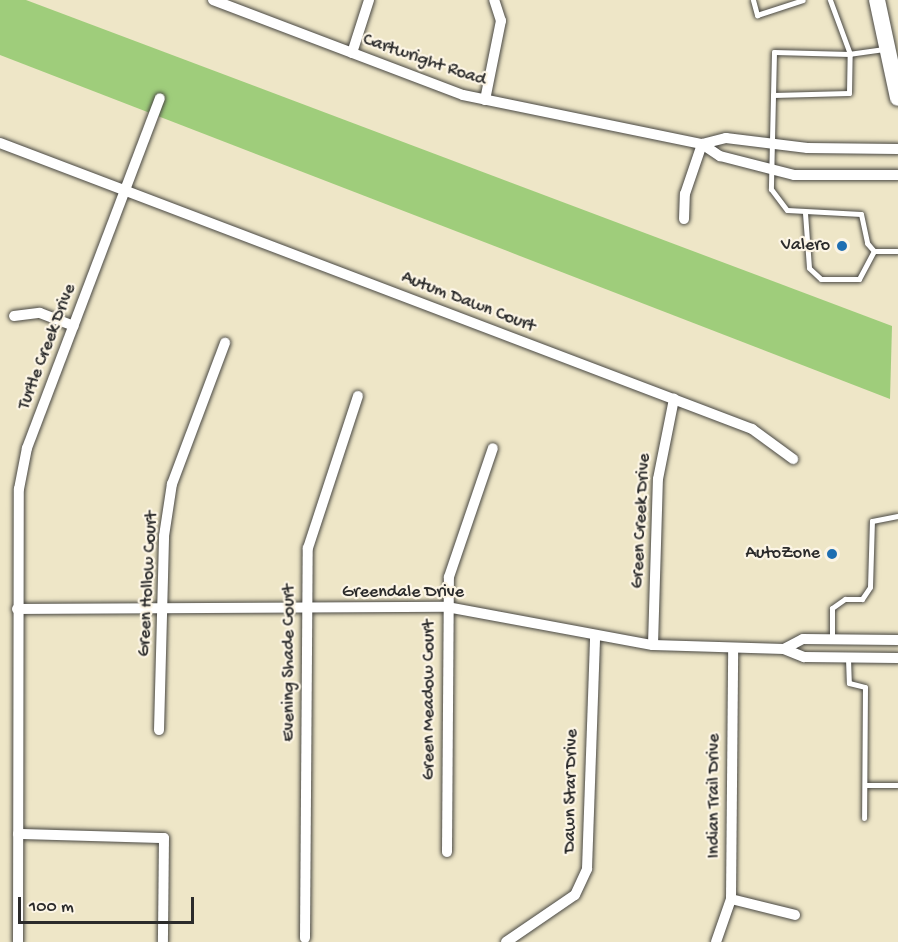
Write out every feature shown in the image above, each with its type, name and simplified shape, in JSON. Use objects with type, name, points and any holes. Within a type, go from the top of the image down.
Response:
[{"type":"main road","points":[[877,0],[898,98]]},
{"type":"street","name":"Cartwright Road","points":[[213,0],[228,3],[352,53],[485,100],[702,144],[720,156],[772,169],[817,177],[898,175]]},
{"type":"street","points":[[352,53],[369,0]]},
{"type":"street","points":[[485,100],[501,21],[494,0]]},
{"type":"street","name":"Turtle Creek Drive","points":[[18,942],[16,538],[25,459],[160,98]]},
{"type":"street","name":"Cartwright Road","points":[[702,144],[726,138],[771,145],[898,149]]},
{"type":"street","name":"Autum Dawn Court","points":[[0,143],[752,429],[793,459]]},
{"type":"street","points":[[684,219],[685,194],[702,144]]},
{"type":"street","points":[[14,316],[40,314],[74,326]]},
{"type":"street","name":"Green Hollow Court","points":[[159,730],[164,536],[172,484],[225,343]]},
{"type":"street","name":"Evening Shade Court","points":[[305,938],[305,609],[314,517],[358,396]]},
{"type":"street","name":"Green Creek Drive","points":[[653,645],[658,479],[674,399]]},
{"type":"street","name":"Green Meadow Court","points":[[447,852],[449,577],[493,448]]},
{"type":"street","name":"Greendale Drive","points":[[17,609],[447,607],[524,617],[595,638],[653,645],[784,649],[804,657],[898,658]]},
{"type":"street","name":"Dawn Star Drive","points":[[506,942],[575,896],[586,869],[595,638]]},
{"type":"street","name":"Greendale Drive","points":[[784,649],[803,639],[898,640]]},
{"type":"street","name":"Indian Trail Drive","points":[[716,942],[731,899],[733,648]]},
{"type":"street","points":[[18,834],[164,838],[164,942]]},
{"type":"street","points":[[731,899],[795,915]]},
{"type":"lane","points":[[753,0],[757,15],[803,0]]},
{"type":"lane","points":[[773,94],[844,97],[852,86],[850,54],[830,0]]},
{"type":"lane","points":[[889,48],[850,54],[774,52],[772,169],[776,202],[805,213],[861,214],[867,243],[874,250],[898,251]]},
{"type":"lane","points":[[805,213],[808,268],[821,279],[859,279],[874,250]]},
{"type":"lane","points":[[832,639],[832,608],[845,599],[862,599],[870,587],[872,521],[898,516]]},
{"type":"lane","points":[[848,658],[849,683],[865,687],[864,818]]},
{"type":"lane","points":[[865,785],[898,784]]},
{"type":"green space","points":[[0,0],[26,0],[892,326],[890,399],[0,55]]},
{"type":"place","name":"Valero","points":[[842,246]]},
{"type":"place","name":"AutoZone","points":[[832,554]]}]
